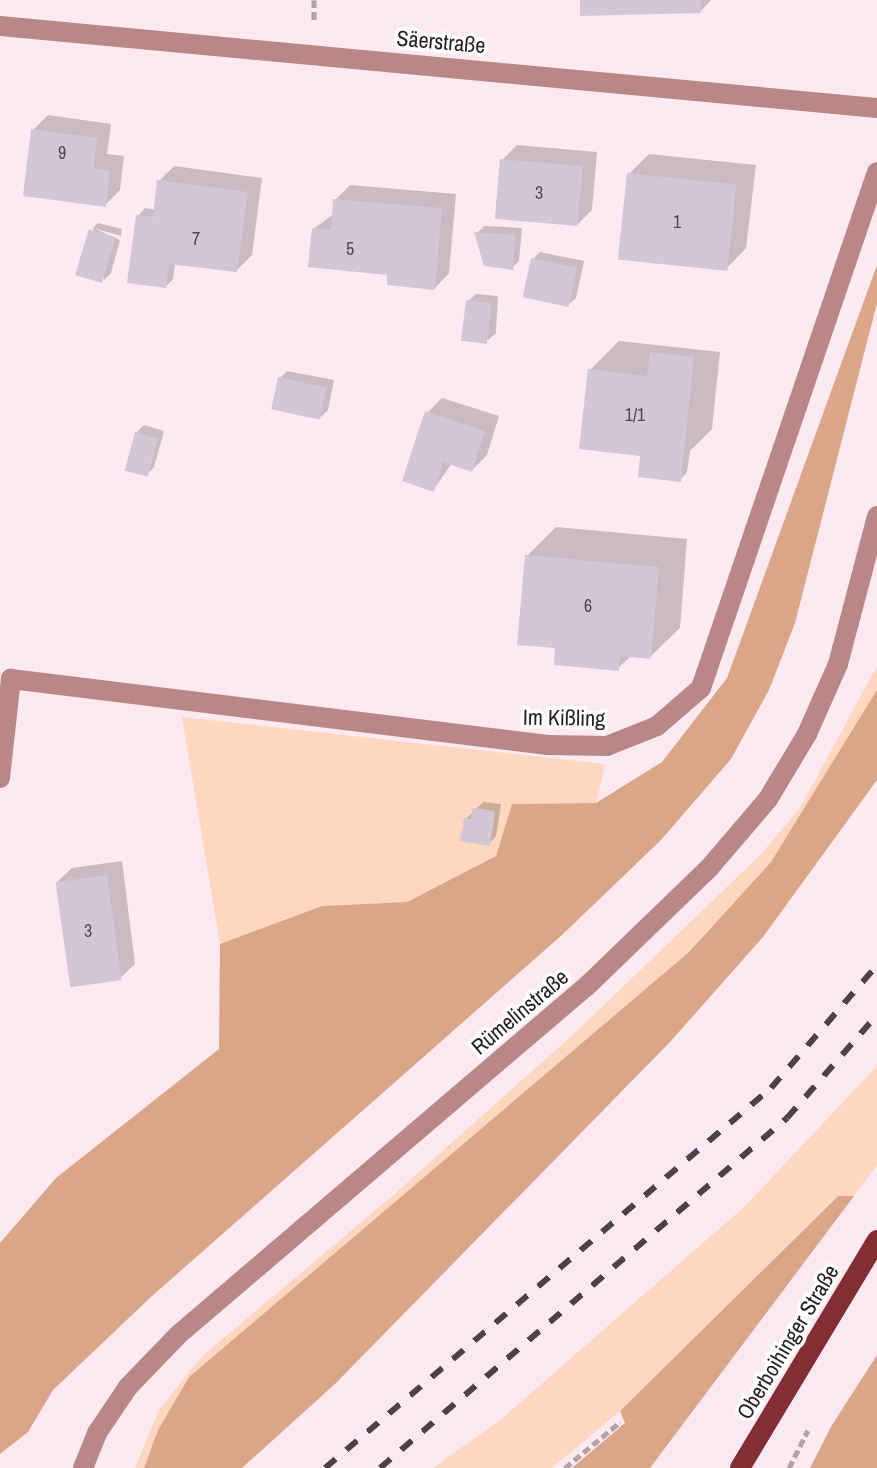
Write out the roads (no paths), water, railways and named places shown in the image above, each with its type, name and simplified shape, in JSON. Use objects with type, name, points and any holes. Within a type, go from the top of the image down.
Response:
[{"type":"main road","name":"Oberboihinger Straße","points":[[740,1468],[877,1240]]},
{"type":"street","name":"Säerstraße","points":[[0,26],[877,108]]},
{"type":"street","name":"Im Kißling","points":[[0,778],[11,679],[548,745],[607,746],[657,726],[701,688],[877,172]]},
{"type":"street","name":"Rümelinstraße","points":[[83,1468],[97,1433],[128,1387],[178,1335],[589,984],[710,867],[768,799],[807,734],[838,664],[877,516]]},
{"type":"railway","points":[[325,1468],[771,1088],[877,965]]},
{"type":"railway","points":[[380,1468],[787,1118],[877,1015]]}]
